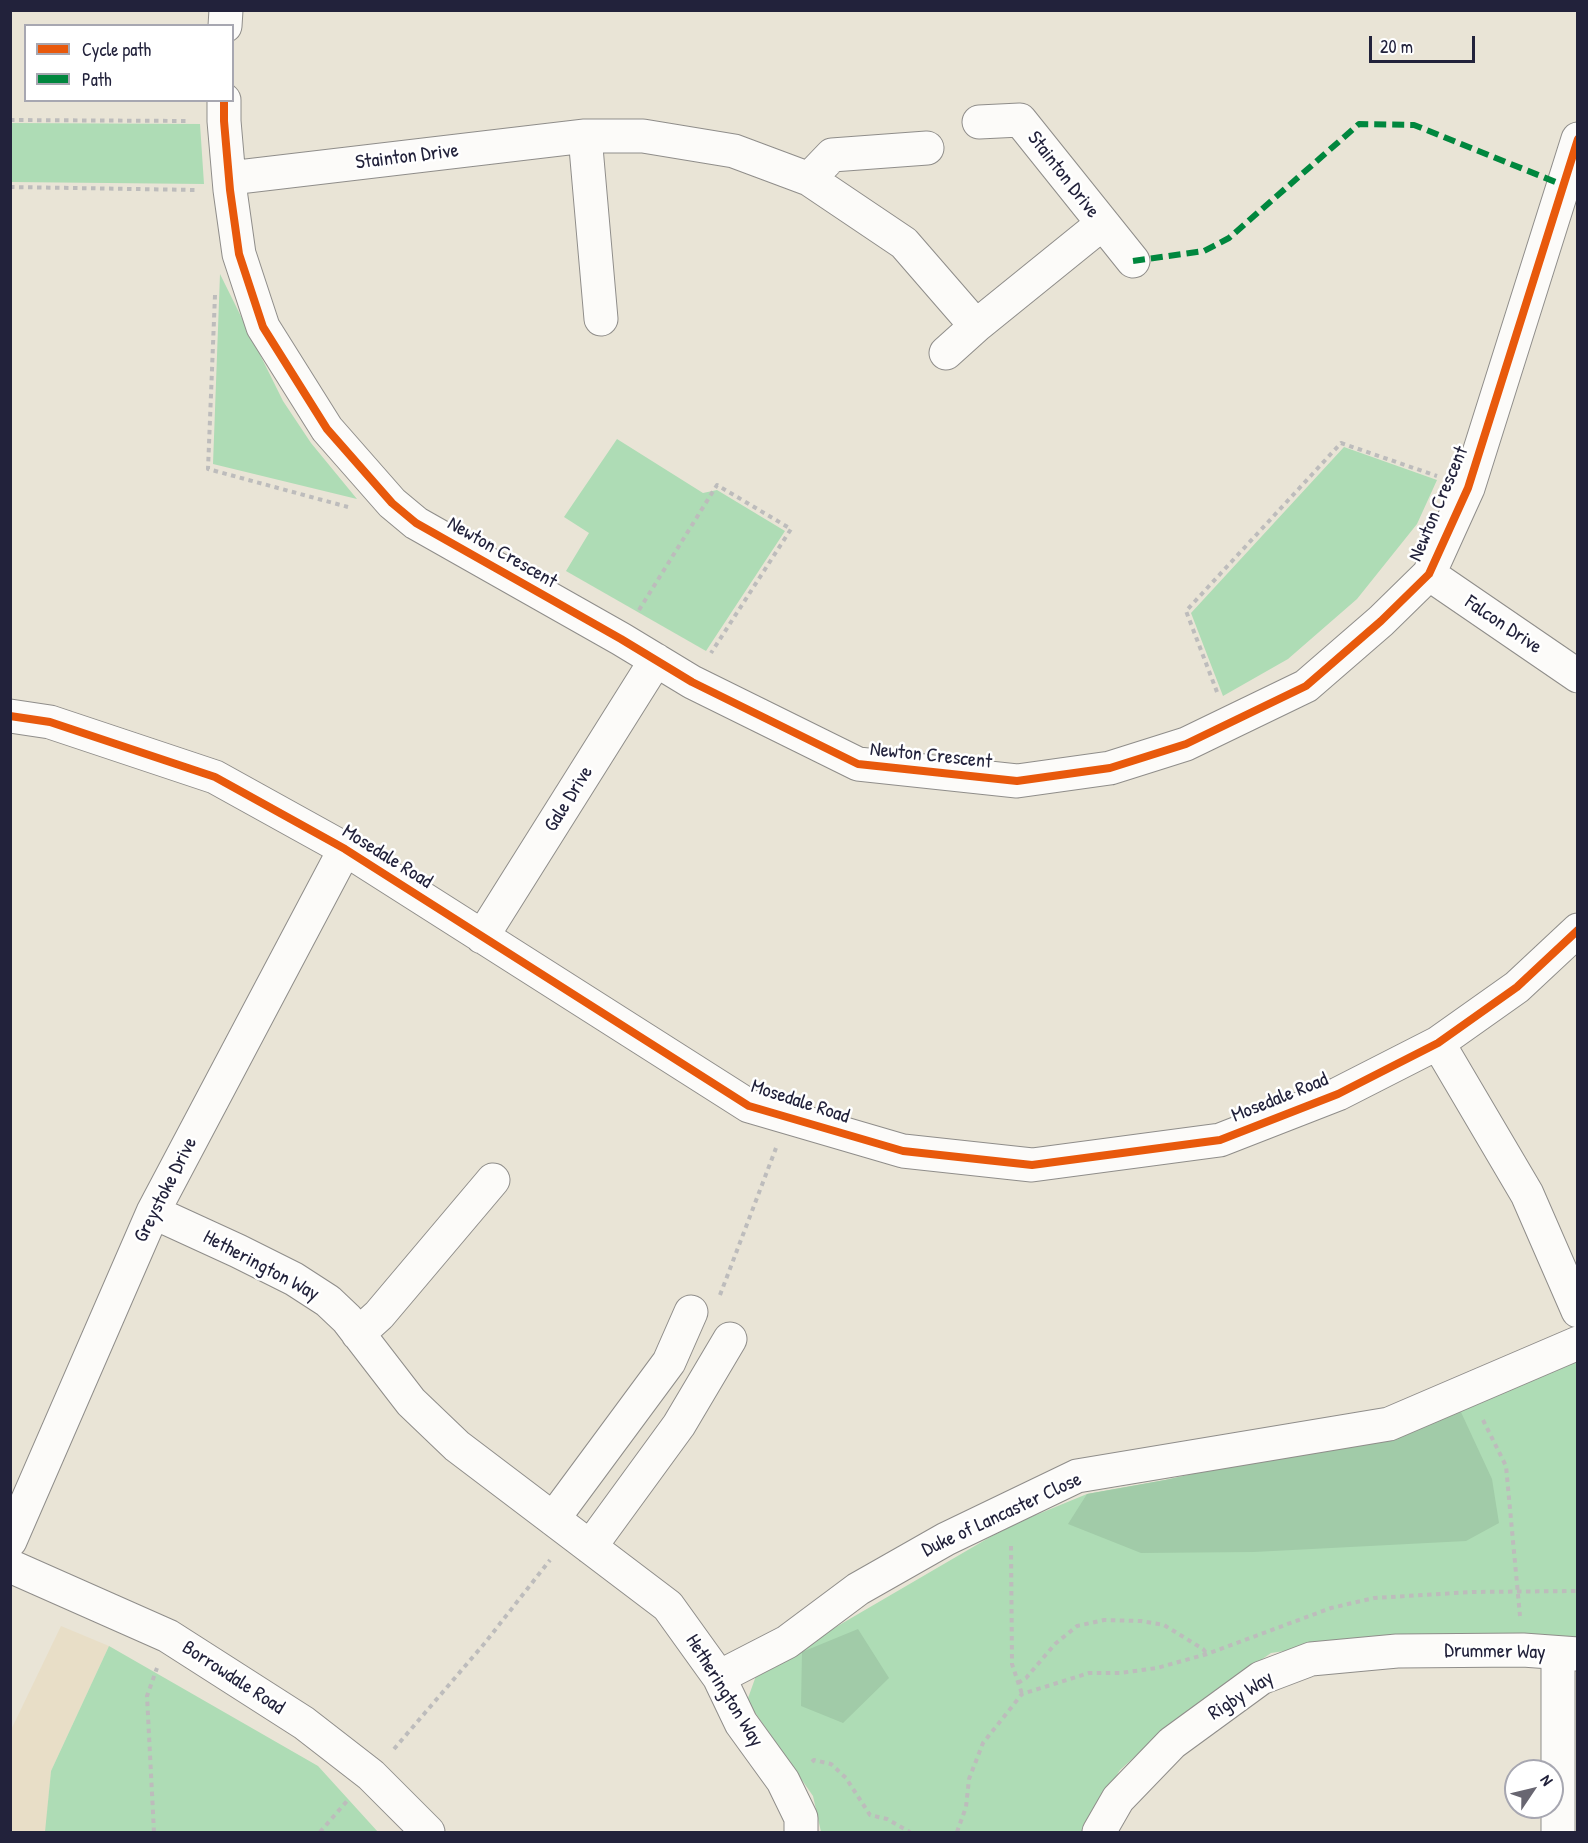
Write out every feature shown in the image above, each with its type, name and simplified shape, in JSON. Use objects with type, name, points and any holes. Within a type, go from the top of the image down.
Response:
[{"type":"street","name":"Newton Crescent","points":[[224,111],[239,254],[263,327],[327,429],[392,503],[416,523],[621,639],[692,682],[858,764],[1017,782],[1110,768],[1186,744],[1306,686],[1381,621],[1429,574],[1468,488],[1578,140]]},
{"type":"street","name":"Stainton Drive","points":[[979,122],[1020,120],[1133,261]]},
{"type":"street","name":"Stainton Drive","points":[[230,184],[585,136],[644,136],[734,151],[809,179],[904,243],[976,326]]},
{"type":"street","points":[[585,136],[601,320]]},
{"type":"street","points":[[809,179],[832,155],[927,148]]},
{"type":"street","points":[[946,353],[1102,224]]},
{"type":"street","name":"Falcon Drive","points":[[1429,574],[1578,676]]},
{"type":"street","name":"Gale Drive","points":[[482,937],[656,660]]},
{"type":"street","name":"Mosedale Road","points":[[10,716],[50,722],[215,777],[345,849],[749,1106],[903,1151],[1032,1165],[1220,1140],[1338,1094],[1438,1042],[1517,987],[1578,930]]},
{"type":"street","name":"Greystoke Drive","points":[[10,1541],[153,1212],[345,849]]},
{"type":"street","points":[[1438,1042],[1527,1194],[1578,1311]]},
{"type":"street","points":[[358,1334],[379,1315],[493,1180]]},
{"type":"street","name":"Hetherington Way","points":[[153,1212],[238,1251],[294,1280],[328,1302],[347,1319],[411,1402],[457,1446],[668,1606],[719,1677],[741,1723],[783,1781],[801,1818],[801,1833]]},
{"type":"street","points":[[553,1519],[669,1362],[691,1312]]},
{"type":"street","points":[[590,1547],[679,1425],[730,1339]]},
{"type":"street","points":[[1467,1390],[1578,1342]]},
{"type":"street","name":"Duke of Lancaster Close","points":[[719,1677],[787,1642],[858,1589],[946,1539],[1077,1476],[1389,1424],[1467,1390]]},
{"type":"street","name":"Borrowdale Road","points":[[10,1566],[168,1636],[304,1723],[370,1775],[428,1833]]},
{"type":"street","name":"Drummer Way","points":[[1432,1650],[1523,1650],[1568,1654],[1558,1833]]},
{"type":"street","name":"Rigby Way","points":[[1099,1833],[1118,1799],[1172,1743],[1261,1678],[1311,1659],[1432,1650]]},
{"type":"path","points":[[10,120],[224,111]]},
{"type":"path","points":[[10,187],[230,184]]},
{"type":"path","points":[[215,293],[208,469],[376,514],[392,503]]},
{"type":"path","points":[[1229,724],[1186,611],[1341,443],[1468,488]]},
{"type":"path","points":[[621,639],[717,485],[791,529],[692,682]]},
{"type":"path","points":[[1467,1390],[1496,1442],[1506,1466],[1523,1650]]},
{"type":"path","points":[[997,1515],[1011,1544],[1012,1664],[1022,1694]]},
{"type":"path","points":[[1018,1683],[1026,1678],[1055,1644],[1077,1626],[1104,1620],[1141,1621],[1164,1625],[1203,1649],[1207,1654]]},
{"type":"path","points":[[154,1833],[147,1696],[168,1636]]},
{"type":"path","points":[[783,1781],[814,1760],[831,1764],[846,1778],[870,1815],[887,1819],[910,1833]]},
{"type":"path","points":[[320,1833],[370,1775]]},
{"type":"shaded area","points":[[61,1626],[109,1646],[51,1771],[46,1832],[11,1832],[10,1732]]},
{"type":"green space","points":[[11,123],[200,124],[204,184],[11,182]]},
{"type":"green space","points":[[220,274],[283,401],[311,443],[357,499],[213,464]]},
{"type":"green space","points":[[617,439],[703,493],[717,490],[785,531],[706,651],[566,571],[589,533],[564,517]]},
{"type":"green space","points":[[1344,447],[1437,480],[1417,524],[1357,599],[1288,659],[1223,696],[1191,613]]},
{"type":"green space","points":[[1577,1357],[1577,1640],[1392,1635],[1271,1653],[1178,1718],[1120,1770],[1082,1832],[821,1832],[813,1796],[747,1701],[757,1673],[1009,1526],[1087,1494],[1301,1451]]},
{"type":"green space","points":[[1460,1410],[1492,1479],[1499,1523],[1466,1541],[1254,1552],[1141,1553],[1068,1524],[1087,1494],[1301,1451]]},
{"type":"green space","points":[[858,1629],[889,1678],[843,1723],[801,1706],[802,1652]]},
{"type":"green space","points":[[109,1646],[318,1766],[378,1832],[45,1832],[51,1771]]},
{"type":"marked path","points":[[1133,261],[1204,251],[1229,238],[1359,124],[1414,125],[1563,185]]},
{"type":"cycle path","points":[[224,102],[230,190],[239,254],[263,327],[327,429],[392,503],[416,523],[621,639],[692,682],[858,764],[1017,781],[1110,768],[1186,744],[1306,686],[1381,621],[1429,574],[1468,488],[1578,139]]},
{"type":"cycle path","points":[[10,716],[50,722],[215,777],[345,849],[749,1106],[903,1151],[1032,1165],[1220,1140],[1338,1094],[1438,1043],[1517,987],[1578,930]]}]
